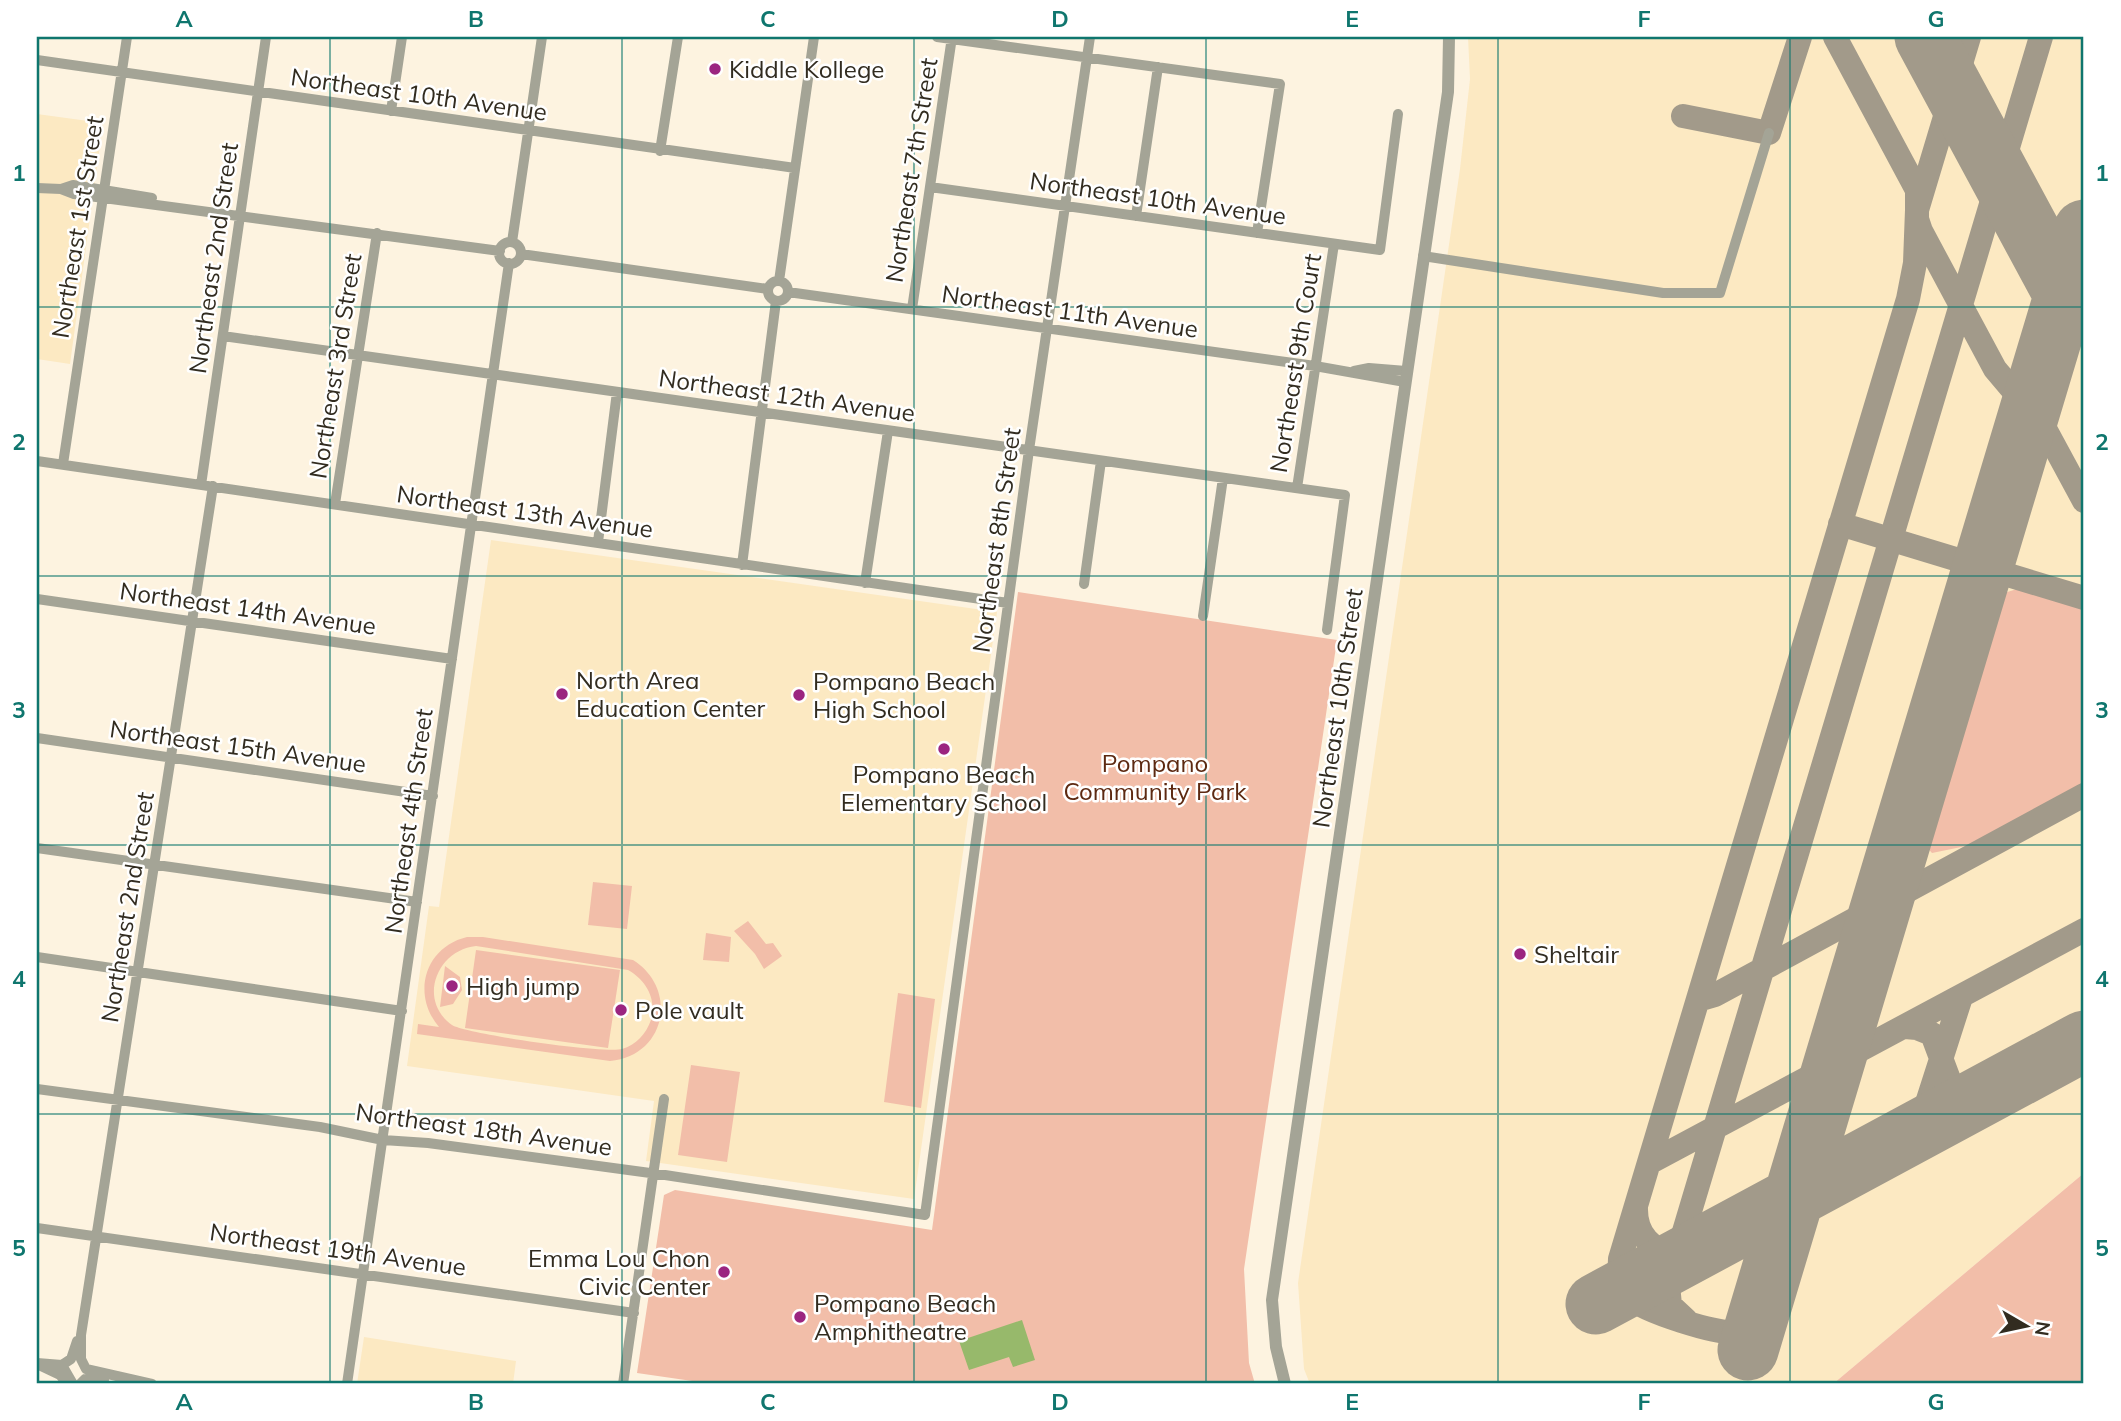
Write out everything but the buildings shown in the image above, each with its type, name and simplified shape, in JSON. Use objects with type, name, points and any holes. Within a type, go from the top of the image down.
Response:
[{"type":"street","name":"Northeast 1st Street","points":[[63,464],[127,37]]},
{"type":"street","name":"Northeast 2nd Street","points":[[201,485],[266,37]]},
{"type":"street","points":[[391,111],[402,37]]},
{"type":"street","points":[[512,242],[542,37]]},
{"type":"street","points":[[660,150],[678,37]]},
{"type":"street","points":[[779,281],[814,37]]},
{"type":"street","points":[[937,37],[1280,84],[1257,233]]},
{"type":"street","name":"Northeast 8th Street","points":[[925,1215],[1046,328],[1090,37]]},
{"type":"street","name":"Northeast 10th Street","points":[[1286,1384],[1276,1347],[1272,1300],[1448,92],[1449,37]]},
{"type":"street","name":"Northeast 7th Street","points":[[912,309],[952,38]]},
{"type":"street","name":"Northeast 10th Avenue","points":[[37,61],[795,168]]},
{"type":"street","points":[[1136,216],[1158,67]]},
{"type":"street","name":"Northeast 10th Avenue","points":[[930,187],[1380,250],[1398,114]]},
{"type":"street","points":[[1423,256],[1663,293],[1720,293],[1769,133]]},
{"type":"street","points":[[37,188],[61,189],[73,185],[103,193],[150,197],[160,204],[500,251]]},
{"type":"street","name":"Northeast 3rd Street","points":[[335,504],[376,233]]},
{"type":"street","points":[[512,242],[519,246],[521,254],[517,261],[509,263],[503,261],[500,251],[503,244],[512,242]]},
{"type":"street","name":"Northeast 9th Court","points":[[1297,488],[1334,244]]},
{"type":"street","points":[[521,254],[768,289]]},
{"type":"street","name":"Northeast 4th Street","points":[[347,1384],[509,263]]},
{"type":"street","points":[[779,281],[785,284],[788,292],[784,299],[776,301],[769,296],[768,289],[773,282],[779,281]]},
{"type":"street","name":"Northeast 11th Avenue","points":[[788,292],[1346,372],[1369,368],[1405,376]]},
{"type":"street","points":[[742,565],[776,301]]},
{"type":"street","name":"Northeast 12th Avenue","points":[[223,336],[1345,495],[1327,630]]},
{"type":"street","points":[[598,542],[617,392]]},
{"type":"street","points":[[865,583],[888,431]]},
{"type":"street","name":"Northeast 13th Avenue","points":[[37,461],[1008,603]]},
{"type":"street","points":[[1084,584],[1101,461]]},
{"type":"street","points":[[1203,616],[1223,478]]},
{"type":"street","name":"Northeast 2nd Street","points":[[136,1381],[90,1371],[82,1363],[81,1335],[115,1099],[138,971],[213,486]]},
{"type":"street","name":"Northeast 14th Avenue","points":[[37,599],[452,659]]},
{"type":"street","name":"Northeast 15th Avenue","points":[[37,738],[433,796]]},
{"type":"street","points":[[37,848],[417,902]]},
{"type":"street","points":[[37,957],[402,1011]]},
{"type":"street","name":"Northeast 18th Avenue","points":[[37,1089],[320,1127],[383,1140],[428,1143],[654,1174],[925,1215]]},
{"type":"street","points":[[624,1384],[664,1099]]},
{"type":"street","name":"Northeast 19th Avenue","points":[[37,1228],[634,1313]]},
{"type":"street","name":"Northeast 2nd Street","points":[[62,1365],[71,1359],[81,1335]]},
{"type":"street","points":[[37,1364],[62,1365],[73,1384]]},
{"type":"street","points":[[37,1364],[60,1375],[67,1384]]},
{"type":"street","points":[[83,1382],[136,1381],[152,1384]]},
{"type":"shaded area","points":[[1468,37],[2084,37],[2084,1173],[1833,1384],[1310,1384],[1304,1369],[1298,1283],[1460,169],[1470,79]]},
{"type":"shaded area","points":[[37,114],[103,123],[70,364],[37,359]]},
{"type":"shaded area","points":[[491,540],[997,612],[914,1199],[646,1161],[654,1101],[407,1066],[429,906],[439,907]]},
{"type":"shaded area","points":[[1022,1320],[1035,1360],[1013,1367],[1009,1357],[969,1370],[959,1341]]},
{"type":"shaded area","points":[[364,1337],[516,1361],[513,1384],[357,1384]]},
{"type":"green space","points":[[2017,589],[2084,609],[2084,787],[1971,845],[1932,853],[1924,844],[1998,601],[2001,594]]},
{"type":"green space","name":"Pompano Community Park","points":[[1018,592],[1337,640],[1244,1269],[1249,1363],[1255,1384],[713,1384],[637,1373],[664,1195],[675,1190],[932,1230]]},
{"type":"green space","points":[[593,882],[632,886],[627,929],[588,925]]},
{"type":"green space","points":[[748,921],[766,944],[773,943],[782,956],[764,969],[755,954],[734,931]]},
{"type":"green space","points":[[706,933],[731,937],[729,962],[703,960]]},
{"type":"green space","points":[[467,937],[483,937],[633,960],[648,972],[657,987],[661,1003],[660,1020],[644,1047],[629,1056],[610,1061],[417,1034],[418,1024],[439,1027],[430,1014],[424,987],[432,961],[453,942]],"holes":[[[476,946],[628,970],[645,985],[651,998],[652,1012],[649,1025],[643,1034],[632,1045],[622,1049],[564,1046],[463,1029],[452,1025],[441,1015],[435,1003],[436,978],[442,966],[462,950]]]},
{"type":"green space","points":[[476,950],[620,970],[608,1048],[465,1028]]},
{"type":"green space","name":"High jump","points":[[445,966],[460,977],[462,990],[453,1004],[440,1007]]},
{"type":"green space","points":[[898,993],[935,999],[921,1108],[884,1102]]},
{"type":"green space","points":[[691,1065],[740,1072],[727,1162],[678,1155]]},
{"type":"green space","points":[[2084,1173],[2084,1384],[1833,1384]]},
{"type":"taxiway","points":[[1683,116],[1769,133],[1800,37]]},
{"type":"taxiway","points":[[1835,37],[1917,190],[1917,219],[1921,231],[1995,369],[2044,427],[2084,501]]},
{"type":"taxiway","points":[[1760,1312],[1750,1325],[1735,1332],[1714,1330],[1665,1316],[1639,1304],[1628,1295],[1621,1280],[1620,1259],[1908,299],[1915,263],[1917,210],[1969,37]]},
{"type":"taxiway","points":[[1686,1320],[1670,1305],[1668,1285],[2041,37]]},
{"type":"taxiway","points":[[1840,524],[2084,598]]},
{"type":"taxiway","points":[[1698,1000],[1715,995],[2084,795]]},
{"type":"taxiway","points":[[1649,1163],[2084,930]]},
{"type":"taxiway","points":[[1918,1131],[1961,997]]},
{"type":"taxiway","points":[[1905,1027],[1932,1034],[1953,1090],[1982,1096]]},
{"type":"taxiway","points":[[1636,1207],[1638,1226],[1647,1240],[1676,1259]]},
{"type":"runway","points":[[1925,37],[2075,315]]},
{"type":"runway","points":[[1748,1350],[2084,230]]},
{"type":"runway","points":[[1596,1304],[2084,1041]]},
{"type":"place","name":"Kiddle Kollege","points":[[715,69]]},
{"type":"place","name":"North Area Education Center","points":[[562,694]]},
{"type":"place","name":"Pompano Beach High School","points":[[799,695]]},
{"type":"place","name":"Pompano Beach Elementary School","points":[[944,749]]},
{"type":"place","name":"Sheltair","points":[[1520,954]]},
{"type":"place","name":"High jump","points":[[452,986]]},
{"type":"place","name":"Pole vault","points":[[621,1010]]},
{"type":"place","name":"Emma Lou Chon Civic Center","points":[[724,1272]]},
{"type":"place","name":"Pompano Beach Amphitheatre","points":[[800,1317]]}]
